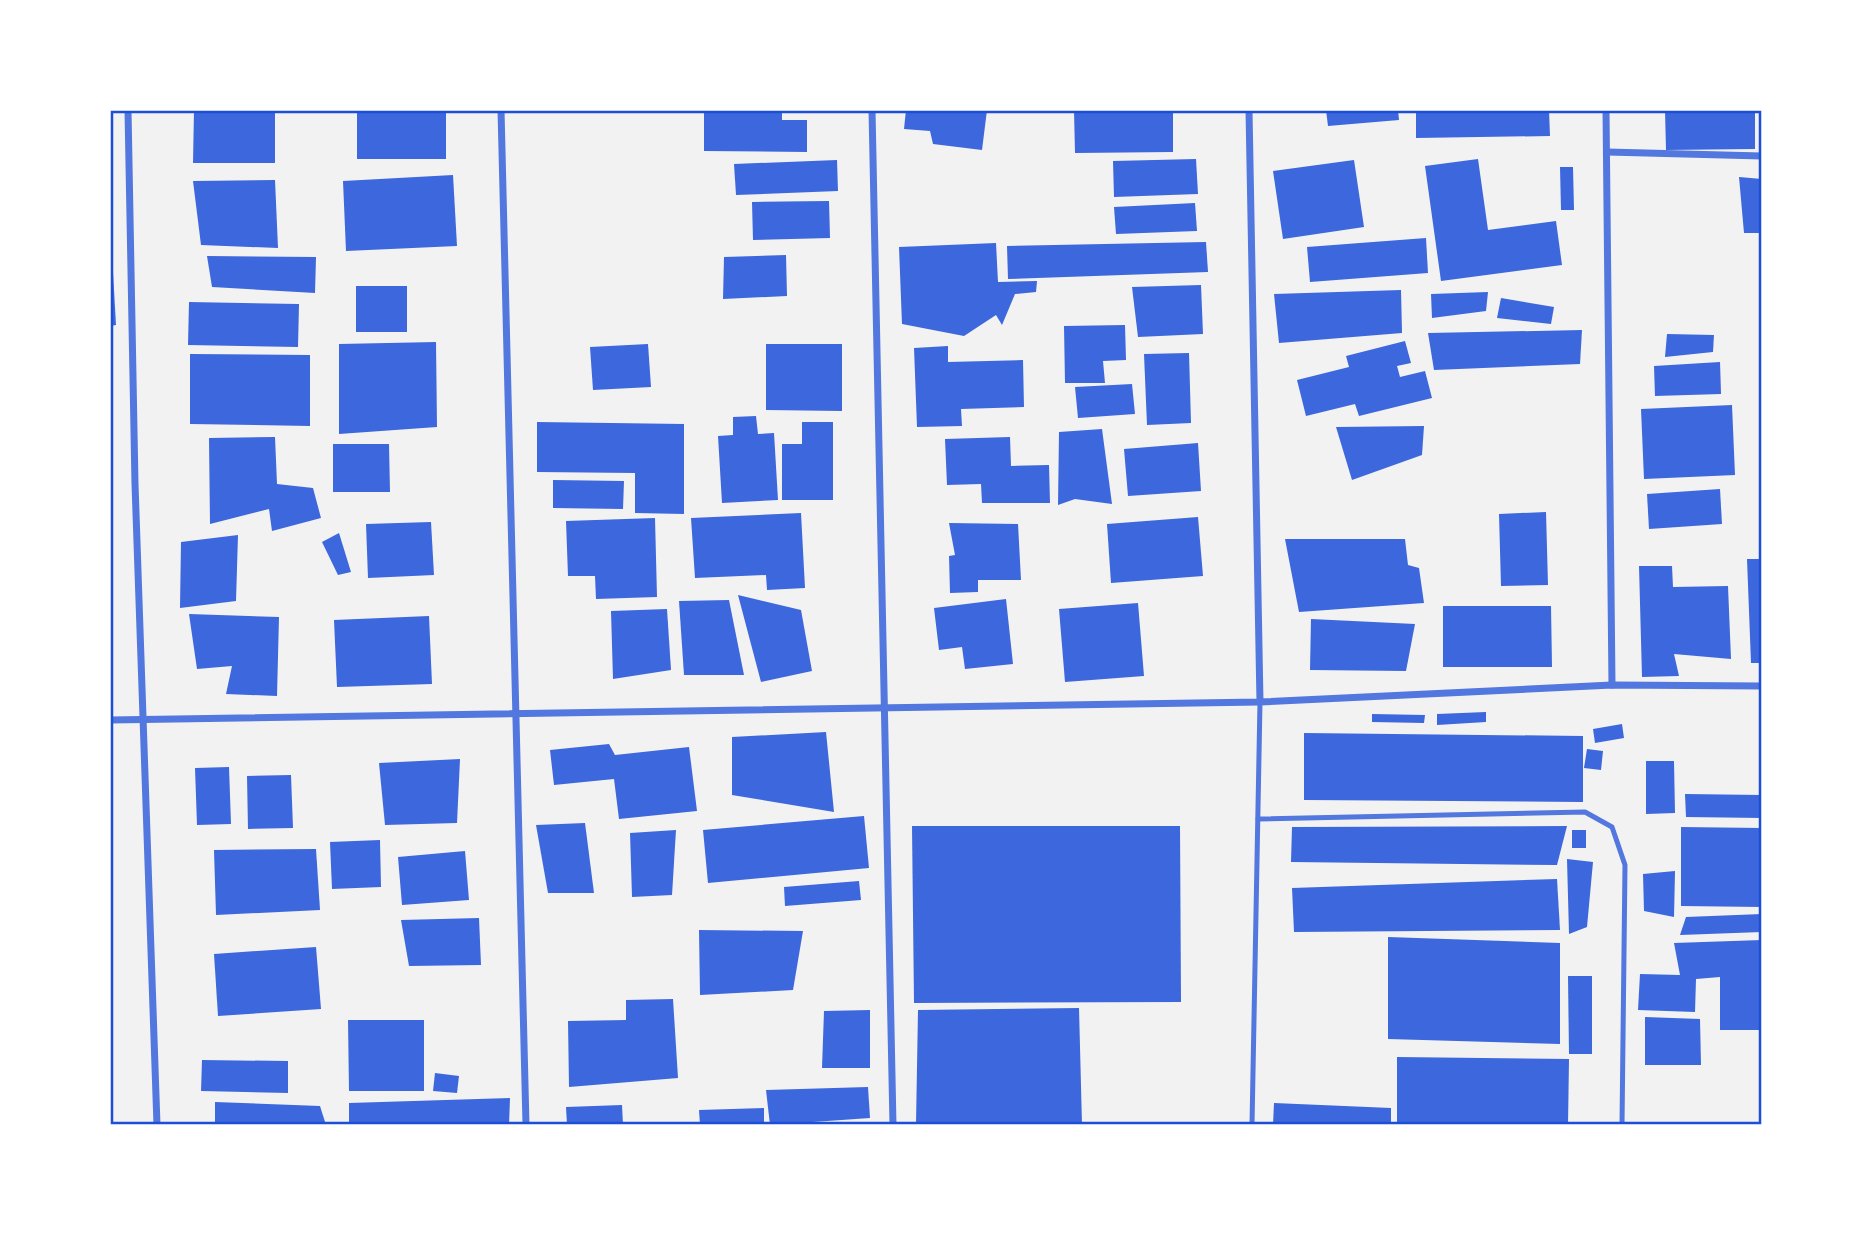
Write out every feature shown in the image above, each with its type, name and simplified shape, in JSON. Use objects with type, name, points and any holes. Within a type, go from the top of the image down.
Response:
[{"type":"street","points":[[128,110],[143,719],[157,1125]]},
{"type":"street","points":[[501,110],[526,1125]]},
{"type":"street","points":[[872,110],[893,1125]]},
{"type":"street","points":[[1249,110],[1260,702]]},
{"type":"street","points":[[1606,110],[1612,685]]},
{"type":"street","points":[[1607,152],[1762,156]]},
{"type":"street","points":[[110,720],[884,705],[1260,702],[1612,685],[1762,686]]},
{"type":"lane","points":[[1252,1125],[1260,702]]},
{"type":"lane","points":[[1258,819],[1585,812],[1612,827],[1625,864],[1622,1125]]},
{"type":"building","points":[[194,110],[275,110],[275,163],[193,163]]},
{"type":"building","points":[[357,110],[446,110],[446,159],[357,159]]},
{"type":"building","points":[[704,110],[782,110],[782,120],[807,120],[807,152],[704,151]]},
{"type":"building","points":[[906,110],[987,110],[982,150],[933,144],[930,131],[904,129]]},
{"type":"building","points":[[1074,110],[1173,110],[1173,152],[1075,153]]},
{"type":"building","points":[[1326,110],[1398,110],[1399,120],[1328,126]]},
{"type":"building","points":[[1416,110],[1549,110],[1550,136],[1416,138]]},
{"type":"building","points":[[1665,110],[1755,110],[1755,149],[1666,150]]},
{"type":"building","points":[[1196,159],[1198,194],[1114,197],[1113,161]]},
{"type":"building","points":[[1478,159],[1488,230],[1556,221],[1562,265],[1441,281],[1425,166]]},
{"type":"building","points":[[837,160],[838,191],[736,195],[734,164]]},
{"type":"building","points":[[1354,160],[1364,227],[1283,239],[1273,171]]},
{"type":"building","points":[[1560,167],[1573,167],[1574,210],[1561,210]]},
{"type":"building","points":[[453,175],[457,246],[346,251],[343,181]]},
{"type":"building","points":[[1739,177],[1762,179],[1762,233],[1744,233]]},
{"type":"building","points":[[275,180],[278,248],[201,245],[193,181]]},
{"type":"building","points":[[829,201],[830,238],[753,240],[752,202]]},
{"type":"building","points":[[1195,203],[1197,231],[1116,234],[1114,207]]},
{"type":"building","points":[[1426,238],[1428,273],[1310,282],[1307,247]]},
{"type":"building","points":[[1206,242],[1208,272],[1008,279],[1007,246]]},
{"type":"building","points":[[996,243],[998,282],[1037,281],[1036,292],[1015,294],[1002,325],[996,315],[964,336],[902,324],[899,247]]},
{"type":"building","points":[[786,255],[787,296],[723,299],[724,257]]},
{"type":"building","points":[[207,256],[316,257],[315,293],[212,287]]},
{"type":"building","points":[[110,272],[113,272],[116,325],[110,326]]},
{"type":"building","points":[[1201,285],[1203,334],[1138,337],[1132,287]]},
{"type":"building","points":[[356,286],[407,286],[407,332],[356,332]]},
{"type":"building","points":[[1401,290],[1402,333],[1279,343],[1274,294]]},
{"type":"building","points":[[1488,292],[1486,311],[1432,318],[1431,294]]},
{"type":"building","points":[[1501,298],[1554,307],[1551,324],[1497,318]]},
{"type":"building","points":[[189,302],[299,304],[298,347],[188,345]]},
{"type":"building","points":[[1125,325],[1126,360],[1103,361],[1105,383],[1065,383],[1064,326]]},
{"type":"building","points":[[1582,330],[1580,364],[1434,370],[1428,333]]},
{"type":"building","points":[[1667,334],[1714,335],[1713,352],[1665,357]]},
{"type":"building","points":[[1405,341],[1411,363],[1397,366],[1400,377],[1425,371],[1432,398],[1359,416],[1355,404],[1306,416],[1297,380],[1349,367],[1346,356]]},
{"type":"building","points":[[436,342],[437,427],[339,434],[339,344]]},
{"type":"building","points":[[648,344],[651,387],[593,390],[590,347]]},
{"type":"building","points":[[766,344],[842,344],[842,411],[766,410]]},
{"type":"building","points":[[948,346],[948,362],[1023,360],[1024,407],[961,409],[962,426],[917,427],[914,348]]},
{"type":"building","points":[[1189,353],[1191,423],[1147,425],[1144,354]]},
{"type":"building","points":[[190,354],[310,355],[310,426],[190,424]]},
{"type":"building","points":[[1720,362],[1721,394],[1655,396],[1654,366]]},
{"type":"building","points":[[1132,384],[1135,414],[1078,418],[1075,387]]},
{"type":"building","points":[[1732,405],[1735,475],[1644,479],[1641,409]]},
{"type":"building","points":[[756,416],[758,434],[774,433],[778,500],[722,503],[718,436],[733,435],[733,417]]},
{"type":"building","points":[[537,422],[684,424],[684,514],[635,513],[635,473],[537,472]]},
{"type":"building","points":[[802,422],[833,422],[833,500],[782,500],[782,444],[802,444]]},
{"type":"building","points":[[1424,426],[1422,455],[1352,480],[1336,427]]},
{"type":"building","points":[[1102,429],[1112,504],[1075,499],[1058,505],[1059,432]]},
{"type":"building","points":[[275,437],[277,484],[313,488],[321,518],[272,531],[269,509],[210,524],[209,438]]},
{"type":"building","points":[[1010,437],[1011,466],[1049,465],[1050,503],[982,503],[981,484],[947,485],[945,439]]},
{"type":"building","points":[[1198,443],[1201,491],[1128,496],[1124,449]]},
{"type":"building","points":[[333,444],[389,444],[390,492],[333,492]]},
{"type":"building","points":[[553,480],[624,481],[623,509],[553,508]]},
{"type":"building","points":[[1720,489],[1722,524],[1649,529],[1647,494]]},
{"type":"building","points":[[1546,512],[1548,585],[1501,586],[1499,514]]},
{"type":"building","points":[[801,513],[805,588],[767,590],[766,575],[695,578],[691,518]]},
{"type":"building","points":[[1198,517],[1203,576],[1111,583],[1107,524]]},
{"type":"building","points":[[655,518],[657,597],[596,599],[595,576],[568,576],[566,521]]},
{"type":"building","points":[[431,522],[434,575],[368,578],[366,524]]},
{"type":"building","points":[[949,523],[1018,524],[1021,580],[978,580],[978,592],[950,593],[949,556],[955,555]]},
{"type":"building","points":[[339,533],[351,572],[338,575],[322,542]]},
{"type":"building","points":[[238,535],[236,601],[180,608],[181,542]]},
{"type":"building","points":[[1285,539],[1405,539],[1408,565],[1419,568],[1424,603],[1299,612]]},
{"type":"building","points":[[1747,559],[1762,559],[1762,663],[1751,663]]},
{"type":"building","points":[[1639,566],[1672,566],[1673,587],[1728,586],[1731,659],[1674,654],[1679,676],[1642,677]]},
{"type":"building","points":[[738,595],[801,610],[812,671],[761,682]]},
{"type":"building","points":[[1006,599],[1013,664],[965,669],[962,647],[939,650],[934,608]]},
{"type":"building","points":[[729,600],[744,675],[684,675],[679,601]]},
{"type":"building","points":[[1138,603],[1144,676],[1065,682],[1059,609]]},
{"type":"building","points":[[1443,606],[1551,606],[1552,667],[1443,667]]},
{"type":"building","points":[[667,609],[671,670],[613,679],[611,611]]},
{"type":"building","points":[[189,614],[279,617],[277,696],[226,694],[232,666],[197,669]]},
{"type":"building","points":[[429,616],[432,684],[337,687],[334,620]]},
{"type":"building","points":[[1311,619],[1415,624],[1406,671],[1310,670]]},
{"type":"building","points":[[1486,712],[1486,722],[1437,725],[1437,714]]},
{"type":"building","points":[[1372,714],[1425,715],[1424,723],[1372,722]]},
{"type":"building","points":[[1622,724],[1624,738],[1595,743],[1593,729]]},
{"type":"building","points":[[826,732],[834,812],[732,795],[732,737]]},
{"type":"building","points":[[1304,733],[1583,736],[1583,802],[1304,800]]},
{"type":"building","points":[[609,744],[615,755],[689,747],[697,811],[619,819],[614,779],[554,785],[550,750]]},
{"type":"building","points":[[1587,749],[1603,751],[1601,770],[1584,768]]},
{"type":"building","points":[[460,759],[457,823],[385,825],[379,763]]},
{"type":"building","points":[[1646,761],[1674,761],[1675,813],[1646,814]]},
{"type":"building","points":[[229,767],[231,824],[197,825],[195,768]]},
{"type":"building","points":[[291,775],[293,828],[248,829],[247,776]]},
{"type":"building","points":[[1685,794],[1762,795],[1762,818],[1686,817]]},
{"type":"building","points":[[864,816],[869,868],[708,883],[703,830]]},
{"type":"building","points":[[585,823],[594,893],[548,893],[536,825]]},
{"type":"building","points":[[912,826],[1180,826],[1181,1002],[914,1003]]},
{"type":"building","points":[[1567,826],[1557,865],[1291,862],[1292,827]]},
{"type":"building","points":[[1681,827],[1762,828],[1762,907],[1681,906]]},
{"type":"building","points":[[676,830],[672,895],[632,897],[630,833]]},
{"type":"building","points":[[1572,830],[1586,830],[1586,848],[1572,848]]},
{"type":"building","points":[[380,840],[381,887],[332,889],[330,842]]},
{"type":"building","points":[[316,849],[320,910],[216,915],[214,850]]},
{"type":"building","points":[[465,851],[469,900],[402,905],[398,857]]},
{"type":"building","points":[[1567,859],[1593,862],[1587,927],[1569,934]]},
{"type":"building","points":[[1675,871],[1674,917],[1644,911],[1643,874]]},
{"type":"building","points":[[1557,879],[1560,930],[1294,932],[1292,888]]},
{"type":"building","points":[[859,881],[861,900],[785,906],[784,887]]},
{"type":"building","points":[[1762,914],[1762,932],[1680,935],[1686,917]]},
{"type":"building","points":[[479,918],[481,965],[409,966],[401,920]]},
{"type":"building","points":[[699,930],[803,931],[793,990],[700,995]]},
{"type":"building","points":[[1388,937],[1560,943],[1560,1044],[1388,1039]]},
{"type":"building","points":[[1762,940],[1762,1030],[1720,1030],[1720,977],[1696,979],[1695,1012],[1638,1010],[1640,974],[1680,975],[1674,943]]},
{"type":"building","points":[[316,947],[321,1009],[218,1016],[214,954]]},
{"type":"building","points":[[1568,976],[1592,976],[1592,1054],[1569,1054]]},
{"type":"building","points":[[673,999],[678,1078],[569,1087],[568,1021],[626,1020],[626,1000]]},
{"type":"building","points":[[1079,1008],[1082,1125],[916,1125],[918,1010]]},
{"type":"building","points":[[870,1010],[870,1068],[822,1068],[824,1011]]},
{"type":"building","points":[[1645,1017],[1700,1019],[1701,1065],[1645,1065]]},
{"type":"building","points":[[348,1020],[424,1020],[424,1091],[349,1091]]},
{"type":"building","points":[[1397,1057],[1569,1059],[1568,1125],[1397,1125]]},
{"type":"building","points":[[202,1060],[288,1061],[288,1093],[201,1091]]},
{"type":"building","points":[[435,1073],[459,1076],[457,1093],[433,1091]]},
{"type":"building","points":[[868,1087],[870,1118],[770,1125],[766,1090]]},
{"type":"building","points":[[510,1098],[509,1125],[349,1125],[349,1103]]},
{"type":"building","points":[[215,1102],[320,1106],[326,1125],[215,1125]]},
{"type":"building","points":[[1274,1103],[1391,1108],[1391,1125],[1273,1125]]},
{"type":"building","points":[[622,1105],[623,1125],[567,1125],[566,1107]]},
{"type":"building","points":[[764,1108],[764,1125],[700,1125],[699,1110]]}]
